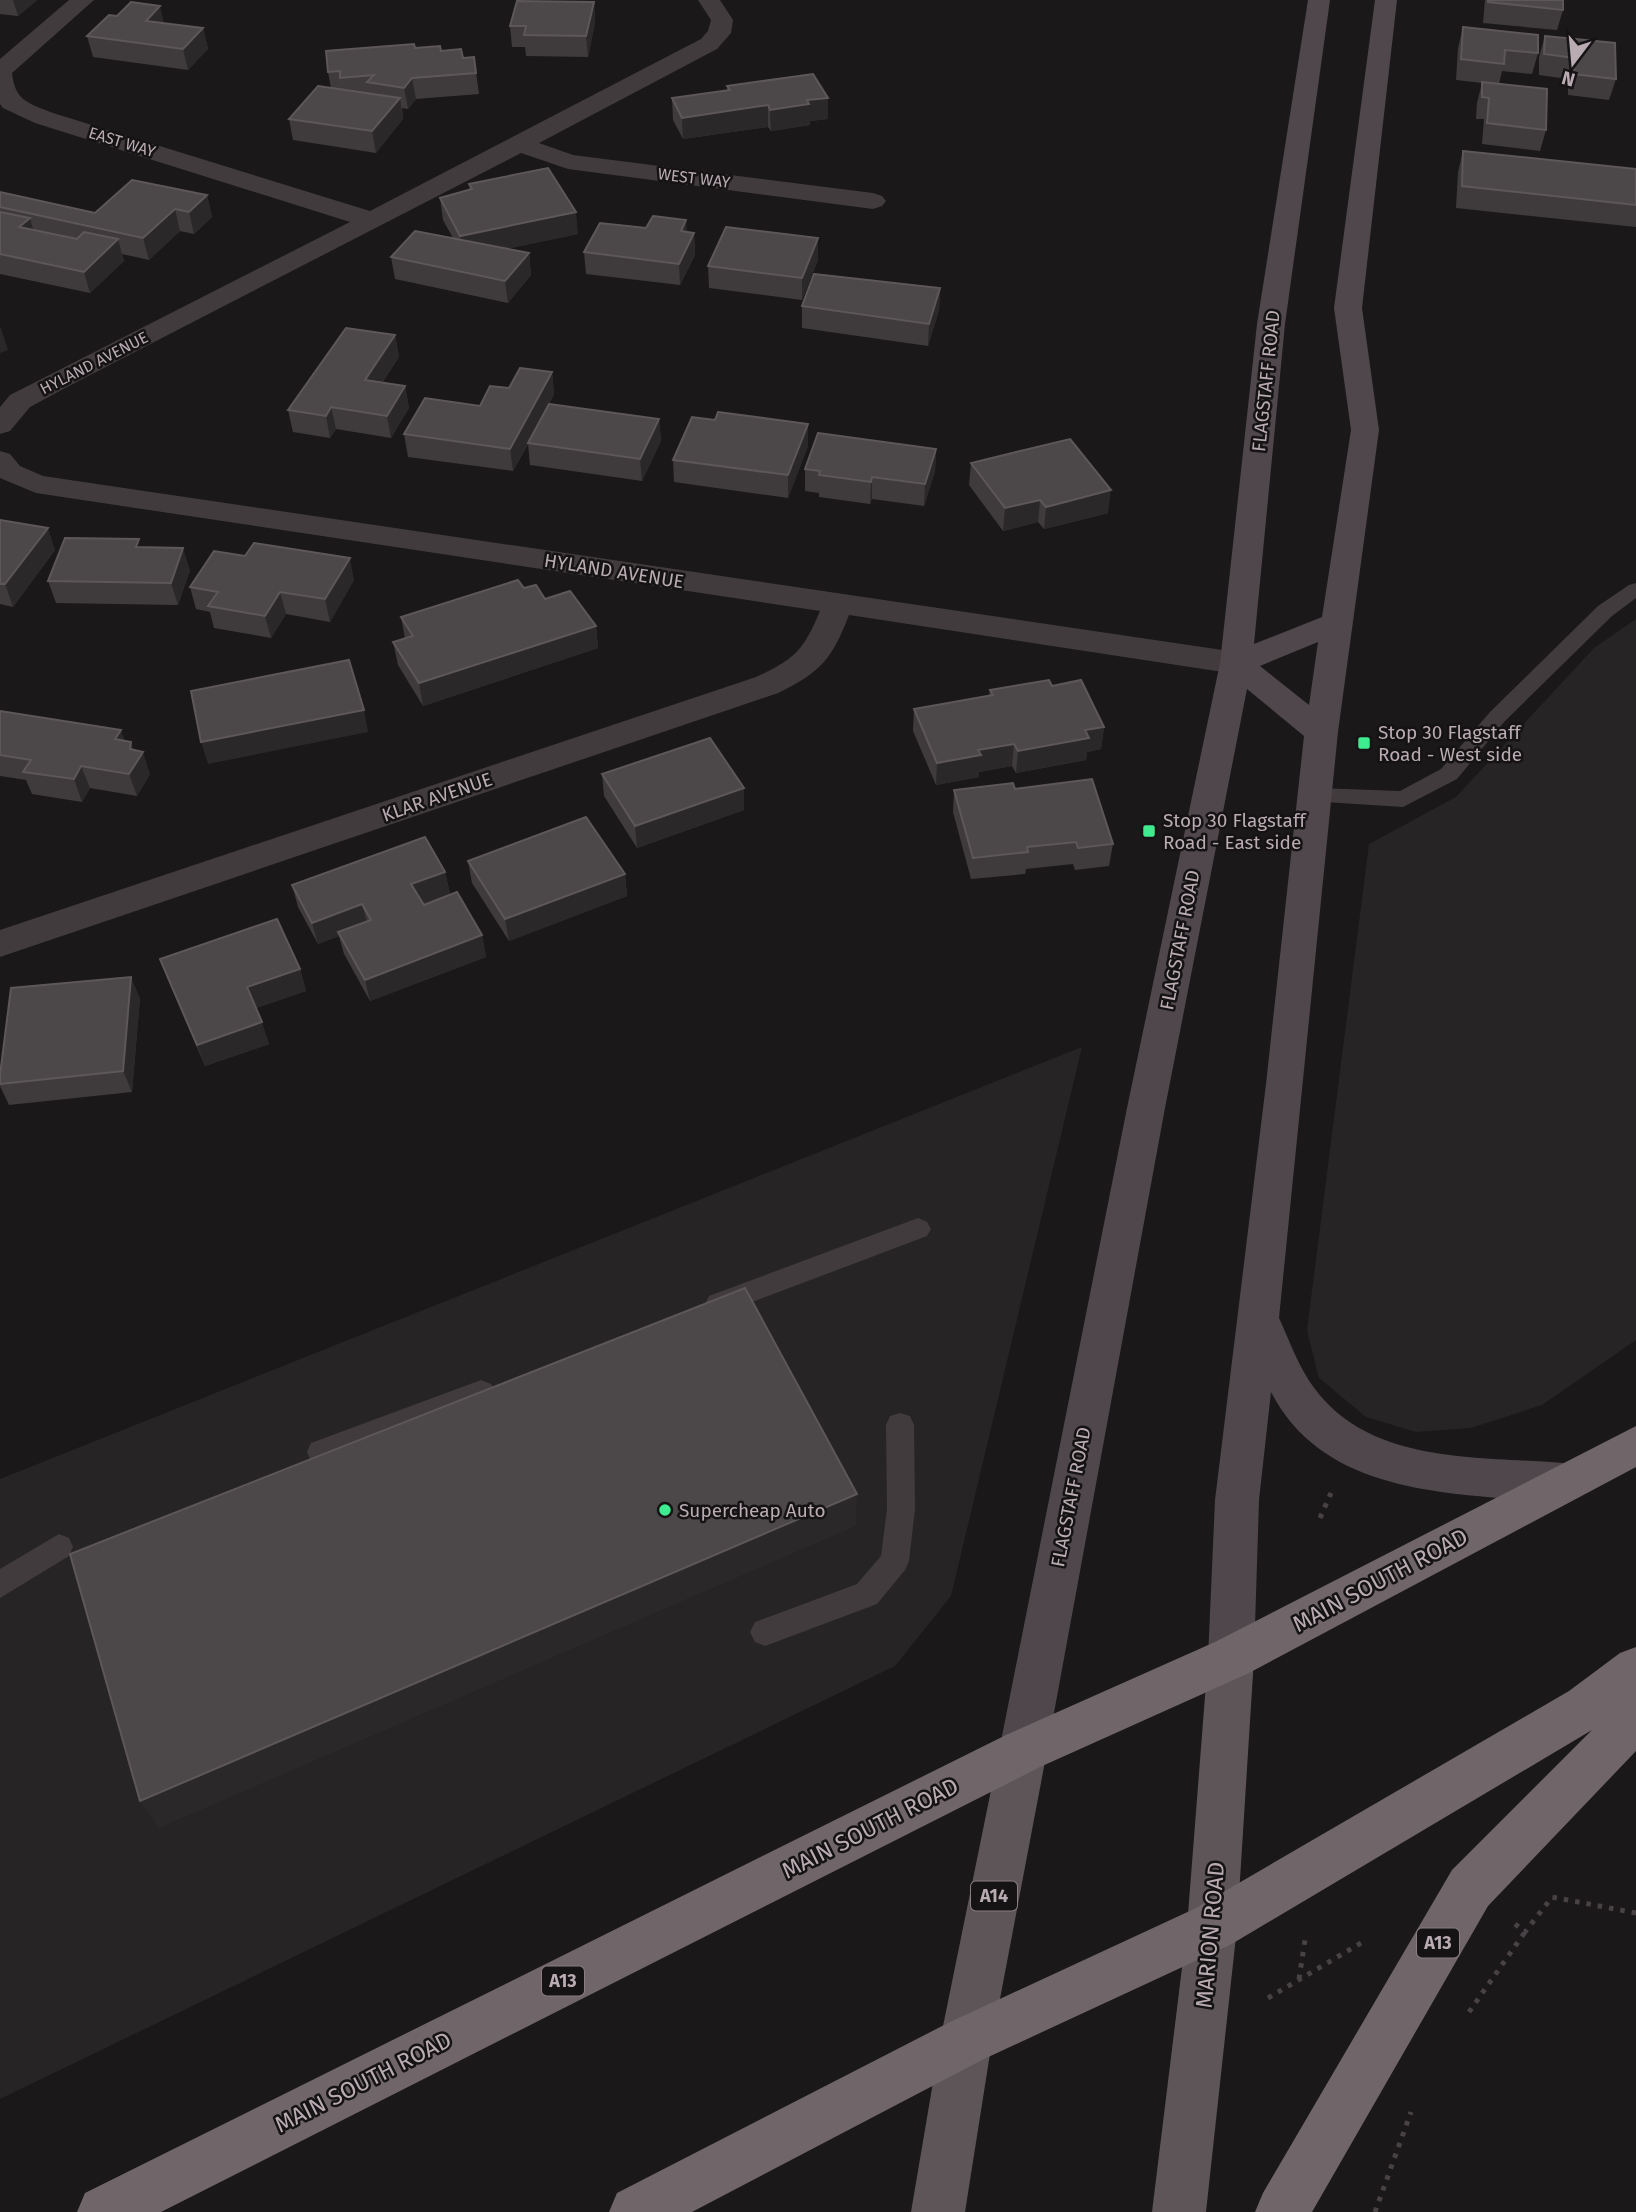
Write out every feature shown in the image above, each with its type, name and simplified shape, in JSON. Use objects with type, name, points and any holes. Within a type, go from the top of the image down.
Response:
[{"type":"highway","name":"MAIN SOUTH ROAD","points":[[104,2212],[1023,1751],[1231,1658],[1636,1445]]},
{"type":"highway","points":[[636,2212],[966,2041],[1212,1927],[1586,1707],[1636,1669]]},
{"type":"highway","name":"A13","points":[[1282,2212],[1470,1888],[1628,1726],[1636,1706]]},
{"type":"main road","name":"FLAGSTAFF ROAD","points":[[1023,1751],[1148,1095],[1236,663],[1271,324],[1319,0]]},
{"type":"main road","points":[[1231,1658],[1237,1500],[1317,796],[1321,732],[1365,430],[1349,308],[1386,0]]},
{"type":"main road","points":[[1321,732],[1236,663],[1337,623]]},
{"type":"main road","points":[[1258,1318],[1279,1365],[1302,1405],[1336,1437],[1353,1447],[1402,1468],[1563,1483]]},
{"type":"main road","name":"MARION ROAD","points":[[1179,2212],[1212,1927],[1231,1658]]},
{"type":"main road","name":"A14","points":[[938,2212],[966,2041],[1023,1751]]},
{"type":"street","name":"EAST WAY","points":[[83,0],[0,71],[1,91],[14,106],[44,118],[344,210],[371,221]]},
{"type":"street","name":"HYLAND AVENUE","points":[[0,425],[20,401],[57,381],[709,44],[719,33],[722,20],[709,0]]},
{"type":"street","name":"WEST WAY","points":[[518,143],[568,162],[873,201]]},
{"type":"street","name":"HYLAND AVENUE","points":[[0,460],[10,472],[36,484],[1236,663]]},
{"type":"street","name":"KLAR AVENUE","points":[[0,944],[767,685],[797,671],[821,646],[838,604]]},
{"type":"lane","points":[[1317,796],[1403,799],[1449,774],[1496,717],[1605,611],[1636,589]]},
{"type":"lane","points":[[697,1311],[918,1229]]},
{"type":"lane","points":[[321,1452],[503,1384]]},
{"type":"lane","points":[[765,1632],[867,1594],[895,1561],[901,1509],[900,1425]]},
{"type":"lane","points":[[0,1585],[59,1547]]},
{"type":"path","points":[[1320,1518],[1336,1482]]},
{"type":"path","points":[[1462,2022],[1552,1896],[1636,1913]]},
{"type":"path","points":[[1507,1918],[1525,1932]]},
{"type":"path","points":[[1268,1998],[1361,1943]]},
{"type":"path","points":[[1375,2212],[1416,2098]]},
{"type":"shaded area","points":[[1636,619],[1636,1340],[1542,1405],[1471,1428],[1416,1432],[1366,1417],[1319,1378],[1307,1330],[1369,844],[1456,797],[1594,648]]},
{"type":"shaded area","points":[[1082,1047],[951,1596],[895,1666],[0,2099],[0,1479]]},
{"type":"building","points":[[1563,0],[1563,10],[1488,2]]},
{"type":"building","points":[[517,1],[594,2],[586,36],[524,35],[526,26],[510,26]]},
{"type":"building","points":[[131,2],[160,6],[146,21],[203,28],[183,49],[87,36],[109,15],[117,16]]},
{"type":"building","points":[[1463,27],[1538,35],[1538,53],[1505,50],[1504,64],[1461,59]]},
{"type":"building","points":[[1545,36],[1615,43],[1616,79],[1574,74],[1574,58],[1544,54]]},
{"type":"building","points":[[414,44],[415,48],[440,46],[441,51],[461,49],[463,58],[474,57],[476,73],[412,78],[404,88],[367,82],[374,75],[340,78],[340,71],[328,72],[326,51]]},
{"type":"building","points":[[813,74],[828,98],[807,100],[809,104],[770,110],[768,105],[682,118],[672,98],[730,90],[727,86]]},
{"type":"building","points":[[1482,82],[1547,89],[1546,130],[1487,123],[1489,98],[1482,97]]},
{"type":"building","points":[[318,86],[400,98],[372,131],[289,119]]},
{"type":"building","points":[[1463,151],[1636,169],[1636,205],[1462,186]]},
{"type":"building","points":[[548,168],[576,212],[460,236],[440,198],[472,189],[469,184]]},
{"type":"building","points":[[132,180],[207,195],[189,212],[175,209],[143,238],[0,207],[0,192],[95,213]]},
{"type":"building","points":[[0,212],[30,218],[19,227],[77,239],[84,232],[118,239],[84,272],[0,254]]},
{"type":"building","points":[[653,216],[686,220],[681,231],[694,233],[679,264],[584,252],[600,223],[646,228]]},
{"type":"building","points":[[726,227],[818,238],[802,278],[708,266]]},
{"type":"building","points":[[415,231],[529,253],[505,281],[391,257]]},
{"type":"building","points":[[814,274],[940,288],[929,324],[802,306]]},
{"type":"building","points":[[346,328],[395,335],[365,380],[405,386],[387,416],[331,407],[326,416],[288,410]]},
{"type":"building","points":[[520,368],[552,372],[510,449],[404,434],[425,398],[480,406],[490,386],[509,388]]},
{"type":"building","points":[[549,404],[659,419],[640,459],[528,443]]},
{"type":"building","points":[[718,412],[808,424],[788,475],[673,460],[692,417],[715,420]]},
{"type":"building","points":[[818,433],[936,449],[925,484],[872,477],[871,482],[819,475],[820,471],[805,469]]},
{"type":"building","points":[[1070,439],[1111,490],[1046,507],[1040,500],[1005,508],[971,463]]},
{"type":"building","points":[[0,520],[48,528],[5,584],[0,584]]},
{"type":"building","points":[[65,538],[139,539],[136,547],[183,548],[171,583],[48,581]]},
{"type":"building","points":[[254,543],[350,558],[325,599],[280,592],[265,616],[208,606],[218,592],[190,587],[214,551],[245,556]]},
{"type":"building","points":[[518,580],[524,588],[536,585],[545,599],[570,591],[596,626],[419,683],[393,642],[413,636],[401,617]]},
{"type":"building","points":[[349,660],[364,710],[201,742],[191,691]]},
{"type":"building","points":[[1049,680],[1052,686],[1081,680],[1104,727],[1085,730],[1089,738],[1018,751],[1014,744],[978,750],[981,755],[937,763],[914,709],[993,695],[990,690]]},
{"type":"building","points":[[0,711],[121,730],[115,739],[131,742],[130,749],[143,752],[129,774],[81,766],[74,779],[23,772],[31,760],[0,755]]},
{"type":"building","points":[[710,738],[744,788],[635,826],[602,774]]},
{"type":"building","points":[[1092,779],[1113,844],[1078,848],[1076,842],[1027,847],[1028,852],[973,858],[954,790],[1013,783],[1015,789]]},
{"type":"building","points":[[586,817],[625,874],[505,919],[468,861]]},
{"type":"building","points":[[425,837],[445,872],[411,884],[424,905],[457,892],[482,935],[365,980],[338,932],[371,920],[362,904],[312,923],[292,885]]},
{"type":"building","points":[[277,919],[300,969],[247,987],[262,1022],[197,1045],[160,959]]},
{"type":"building","points":[[131,977],[123,1071],[0,1084],[11,988]]},
{"type":"building","points":[[745,1288],[857,1494],[140,1801],[70,1554]]},
{"type":"place","name":"Stop 30 Flagstaff Road - West side","points":[[1364,743]]},
{"type":"place","name":"Stop 30 Flagstaff Road - East side","points":[[1149,831]]},
{"type":"place","name":"Supercheap Auto","points":[[665,1510]]}]
